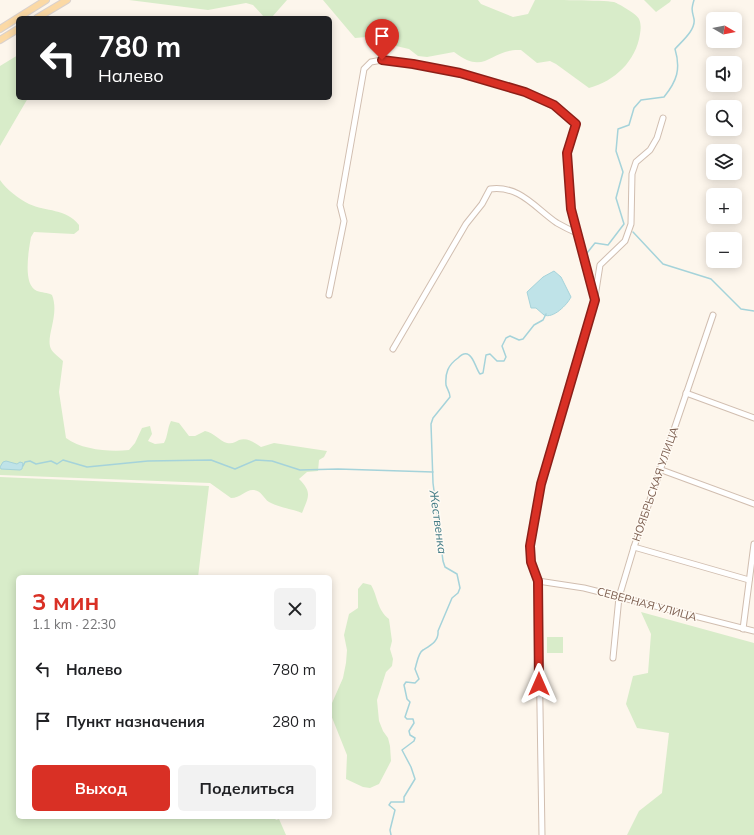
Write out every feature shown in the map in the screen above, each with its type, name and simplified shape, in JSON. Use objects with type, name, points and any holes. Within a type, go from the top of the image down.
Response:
[{"type":"main road","points":[[21,16],[46,0]]},
{"type":"main road","points":[[40,16],[67,0]]},
{"type":"main road","points":[[0,29],[16,19]]},
{"type":"main road","points":[[0,40],[16,30]]},
{"type":"street","points":[[329,295],[344,221],[340,205],[364,69],[371,62],[382,60],[460,73],[539,97],[564,112],[576,124],[567,153],[571,209],[595,300]]},
{"type":"street","points":[[542,835],[538,581],[531,562],[530,546],[541,484],[595,300],[600,265],[625,241],[631,224],[632,174],[636,162],[650,150],[657,138],[663,118]]},
{"type":"street","points":[[393,349],[466,224],[482,204],[490,189],[510,189],[530,200],[558,223],[577,233]]},
{"type":"street","name":"НОЯБРЬСКАЯ УЛИЦА","points":[[613,658],[619,597],[659,469],[713,315]]},
{"type":"street","points":[[686,393],[754,418]]},
{"type":"street","points":[[659,469],[754,504]]},
{"type":"street","points":[[743,629],[754,544]]},
{"type":"street","points":[[634,547],[749,580]]},
{"type":"street","name":"СЕВЕРНАЯ УЛИЦА","points":[[538,581],[584,588],[754,631]]},
{"type":"green space","points":[[129,0],[287,0],[273,16],[263,16],[253,5],[246,3],[208,10]]},
{"type":"green space","points":[[323,0],[478,0],[481,4],[513,17],[528,14],[535,0],[608,1],[614,2],[628,9],[638,17],[641,30],[638,44],[634,53],[623,68],[616,75],[598,85],[589,88],[556,64],[550,61],[537,63],[521,50],[502,53],[488,60],[474,62],[465,59],[454,52],[427,57],[418,56],[409,49],[396,46],[379,47],[367,37],[355,38]]},
{"type":"green space","points":[[644,0],[671,0],[656,12]]},
{"type":"green space","points":[[16,56],[16,100],[27,100],[0,146],[0,66]]},
{"type":"green space","points":[[0,180],[9,190],[25,202],[35,207],[62,213],[74,220],[79,225],[79,230],[74,234],[34,232],[31,237],[28,258],[29,282],[37,291],[52,295],[54,303],[54,318],[50,344],[51,349],[63,361],[59,392],[66,438],[88,448],[113,451],[129,450],[135,443],[142,428],[150,426],[152,434],[148,441],[155,444],[164,443],[171,421],[179,423],[189,436],[195,436],[205,431],[212,433],[227,443],[245,439],[261,447],[274,443],[327,451],[324,457],[319,460],[318,471],[307,472],[299,479],[308,491],[308,498],[302,513],[273,504],[269,502],[261,493],[254,490],[248,491],[238,497],[231,498],[210,483],[0,475]]},
{"type":"green space","points":[[0,477],[209,486],[198,575],[16,575],[16,819],[279,819],[286,835],[0,835]]},
{"type":"green space","points":[[363,583],[371,585],[382,612],[389,619],[392,641],[390,649],[393,659],[392,666],[386,672],[377,700],[379,721],[388,738],[391,761],[379,784],[370,788],[363,787],[346,779],[347,755],[332,718],[332,703],[343,678],[346,663],[347,650],[344,635],[349,614],[358,608],[358,589]]},
{"type":"green space","points":[[641,612],[754,643],[754,835],[627,835],[639,811],[662,793],[669,733],[637,728],[626,704],[633,676],[648,673],[651,634]]},
{"type":"green space","points":[[547,637],[563,637],[563,653],[547,653]]},
{"type":"water","points":[[554,271],[561,277],[571,297],[559,310],[548,316],[544,315],[536,308],[531,308],[527,292],[543,277]]},
{"type":"water","points":[[6,461],[17,464],[20,462],[23,463],[22,469],[1,469],[0,467],[3,462]]},
{"type":"waterway","name":"Жественка","points":[[587,253],[595,243],[608,245],[624,224],[616,198],[623,172],[616,151],[618,129],[629,125],[634,108],[641,100],[664,97],[672,86],[678,69],[675,49],[688,36],[693,27],[694,19],[692,8],[694,0]]},
{"type":"waterway","points":[[633,232],[663,264],[711,279],[741,309],[754,311]]},
{"type":"waterway","name":"Жественка","points":[[391,835],[390,830],[395,810],[389,805],[391,802],[404,802],[404,797],[415,779],[411,767],[402,750],[414,741],[415,738],[410,735],[409,731],[414,723],[413,719],[407,719],[405,717],[410,702],[407,699],[404,685],[406,682],[415,683],[419,679],[415,669],[421,651],[436,640],[438,631],[452,598],[458,593],[460,588],[457,574],[445,567],[443,561],[433,483],[431,424],[433,418],[450,397],[446,385],[446,377],[450,366],[455,361],[462,355],[468,354],[471,356],[480,374],[483,373],[486,355],[490,354],[497,361],[504,361],[506,357],[502,346],[506,338],[510,336],[519,340],[523,339],[534,325],[543,320],[546,314]]},
{"type":"waterway","points":[[23,466],[25,462],[30,461],[36,464],[51,461],[57,464],[63,460],[87,467],[148,461],[211,460],[235,469],[256,460],[272,461],[300,470],[338,469],[433,472]]},
{"type":"route","points":[[382,60],[392,63],[413,64],[460,73],[525,92],[554,105],[564,112],[576,124],[567,153],[571,209],[595,300],[541,484],[530,546],[531,562],[538,581],[539,684]]}]
